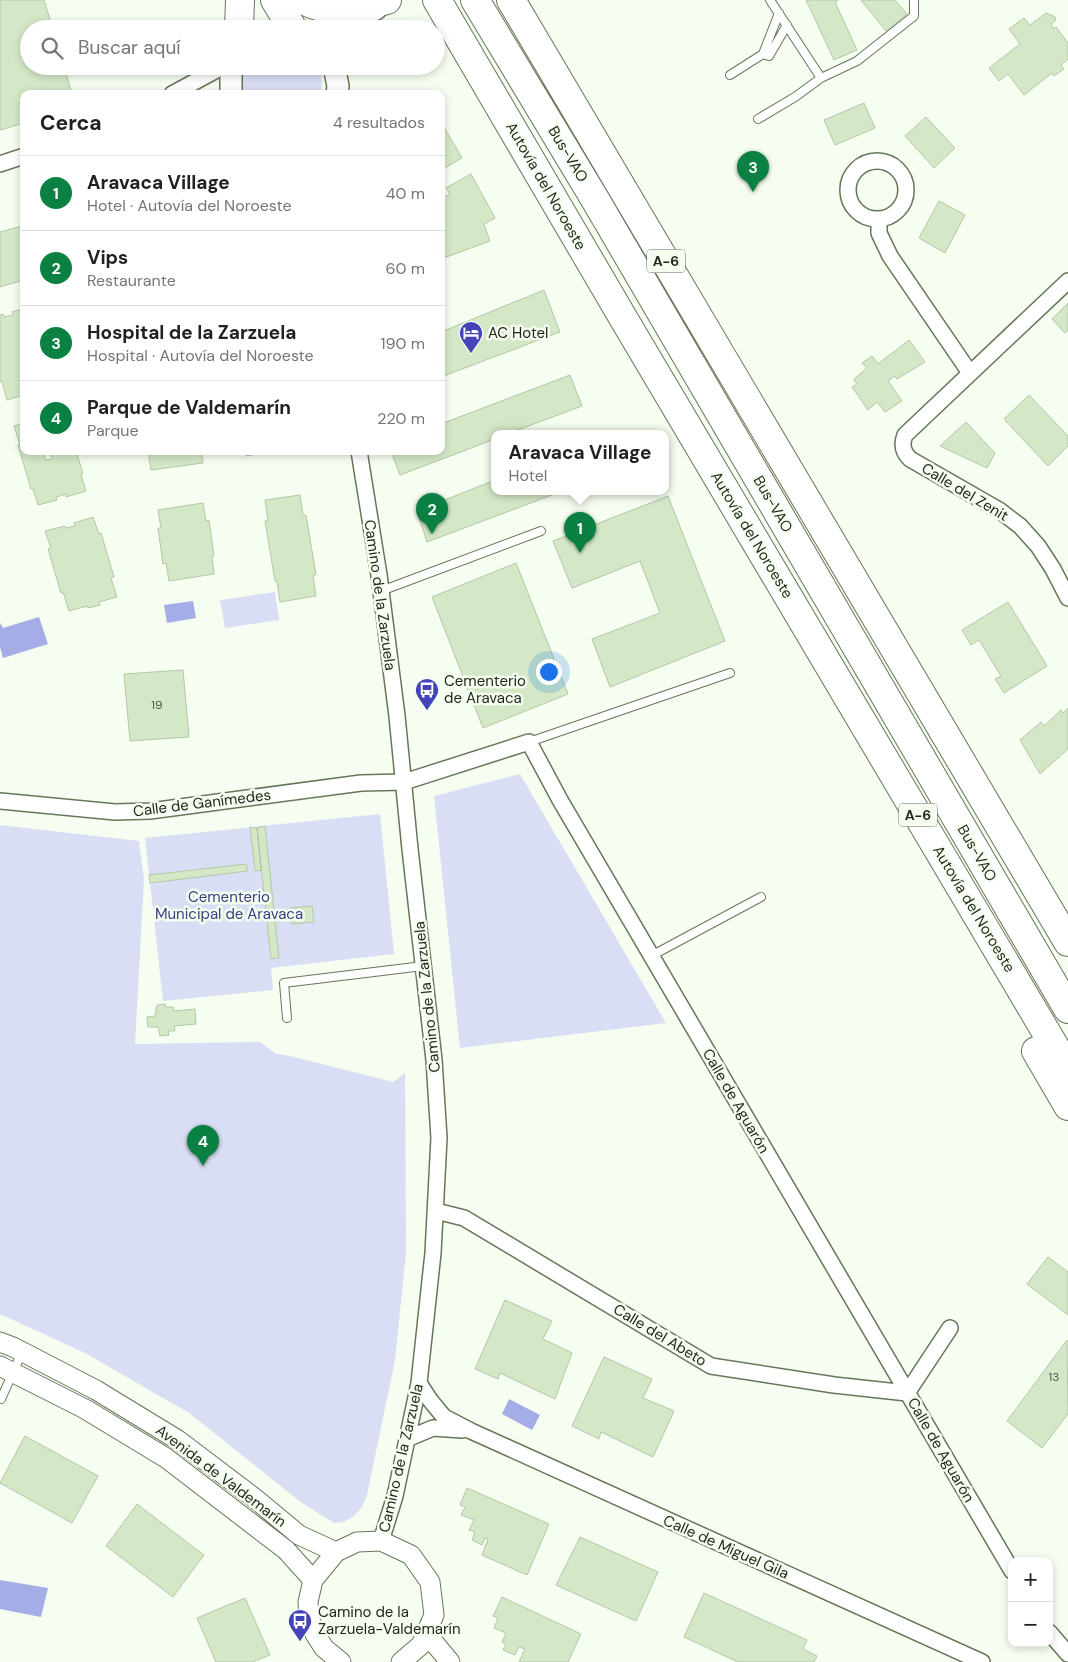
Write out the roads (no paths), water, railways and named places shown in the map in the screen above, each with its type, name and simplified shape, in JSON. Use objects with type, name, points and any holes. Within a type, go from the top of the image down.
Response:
[{"type":"highway","points":[[239,20],[240,0]]},
{"type":"highway","points":[[275,0],[287,20]]},
{"type":"highway","points":[[303,0],[320,7],[334,9],[350,8],[387,0]]},
{"type":"highway","points":[[419,0],[431,20]]},
{"type":"highway","name":"Autovía del Noroeste","points":[[437,0],[1068,1069]]},
{"type":"highway","name":"Bus-VAO","points":[[475,0],[601,209],[1068,1009]]},
{"type":"highway","name":"A-6","points":[[511,0],[1068,942]]},
{"type":"highway","points":[[533,0],[682,261],[821,523]]},
{"type":"highway","points":[[445,44],[585,276],[622,316]]},
{"type":"highway","points":[[768,561],[807,658],[1068,1106]]},
{"type":"main road","points":[[353,20],[396,0]]},
{"type":"main road","points":[[379,20],[396,0]]},
{"type":"main road","points":[[231,75],[231,90]]},
{"type":"street","points":[[179,90],[207,75]]},
{"type":"street","points":[[0,164],[20,157]]},
{"type":"street","points":[[879,219],[879,233],[890,256],[970,373],[1068,281]]},
{"type":"street","name":"Calle del Zenit","points":[[970,373],[905,436],[902,441],[903,450],[910,459],[999,510],[1020,526],[1038,546],[1068,598]]},
{"type":"street","name":"Camino de la Zarzuela","points":[[360,455],[381,591],[404,782],[434,1060],[439,1138],[433,1254],[420,1383],[395,1496],[381,1541]]},
{"type":"street","points":[[404,782],[530,742]]},
{"type":"street","name":"Calle de Aguarón","points":[[530,742],[560,800],[1008,1564]]},
{"type":"street","name":"Calle de Ganímedes","points":[[0,801],[115,812],[150,811],[361,783],[404,782]]},
{"type":"street","name":"Calle del Abeto","points":[[436,1211],[464,1218],[711,1366],[834,1385],[907,1393]]},
{"type":"street","points":[[907,1393],[950,1328]]},
{"type":"street","name":"Avenida de Valdemarín","points":[[0,1342],[96,1390],[178,1440],[298,1534],[336,1552]]},
{"type":"street","name":"Avenida de Valdemarín","points":[[7,1369],[85,1409],[166,1458],[286,1550],[313,1580]]},
{"type":"street","name":"Calle de Miguel Gila","points":[[420,1383],[430,1400],[444,1417],[471,1431],[982,1662]]},
{"type":"street","name":"Calle de Miguel Gila","points":[[409,1438],[433,1428],[471,1431]]},
{"type":"street","points":[[341,1662],[324,1648],[315,1634],[309,1618],[308,1602],[313,1580],[336,1552],[358,1542],[381,1541],[411,1556],[430,1582],[434,1615],[421,1645],[410,1659]]},
{"type":"street","points":[[426,1633],[450,1662]]},
{"type":"street","points":[[1053,1637],[1068,1654]]},
{"type":"lane","points":[[770,0],[822,78]]},
{"type":"lane","points":[[758,119],[822,78],[857,61],[914,16],[914,0]]},
{"type":"lane","points":[[730,75],[762,54],[779,13]]},
{"type":"lane","points":[[762,54],[769,56],[787,25]]},
{"type":"lane","points":[[381,591],[541,531]]},
{"type":"lane","points":[[530,742],[730,673]]},
{"type":"lane","points":[[651,956],[761,897]]},
{"type":"lane","points":[[287,1018],[284,983],[423,966]]},
{"type":"lane","points":[[1,1399],[7,1369],[22,1352]]},
{"type":"water","points":[[193,601],[196,618],[167,623],[164,605]]},
{"type":"water","points":[[39,617],[48,644],[3,658],[0,647],[0,623],[3,628]]},
{"type":"water","points":[[509,1399],[540,1415],[532,1430],[502,1414]]},
{"type":"water","points":[[0,1580],[48,1588],[41,1617],[0,1609]]},
{"type":"place","name":"Hospital de la Zarzuela","points":[[753,192]]},
{"type":"place","name":"AC Hotel","points":[[471,354]]},
{"type":"place","name":"Vips","points":[[432,534]]},
{"type":"place","name":"Aravaca Village","points":[[580,553]]},
{"type":"place","name":"Cementerio de Aravaca","points":[[427,711]]},
{"type":"place","name":"Parque de Valdemarín","points":[[203,1166]]},
{"type":"place","name":"Camino de la Zarzuela-Valdemarín","points":[[300,1642]]},
{"type":"park label","name":"Cementerio Municipal de Aravaca","points":[[229,906]]}]
